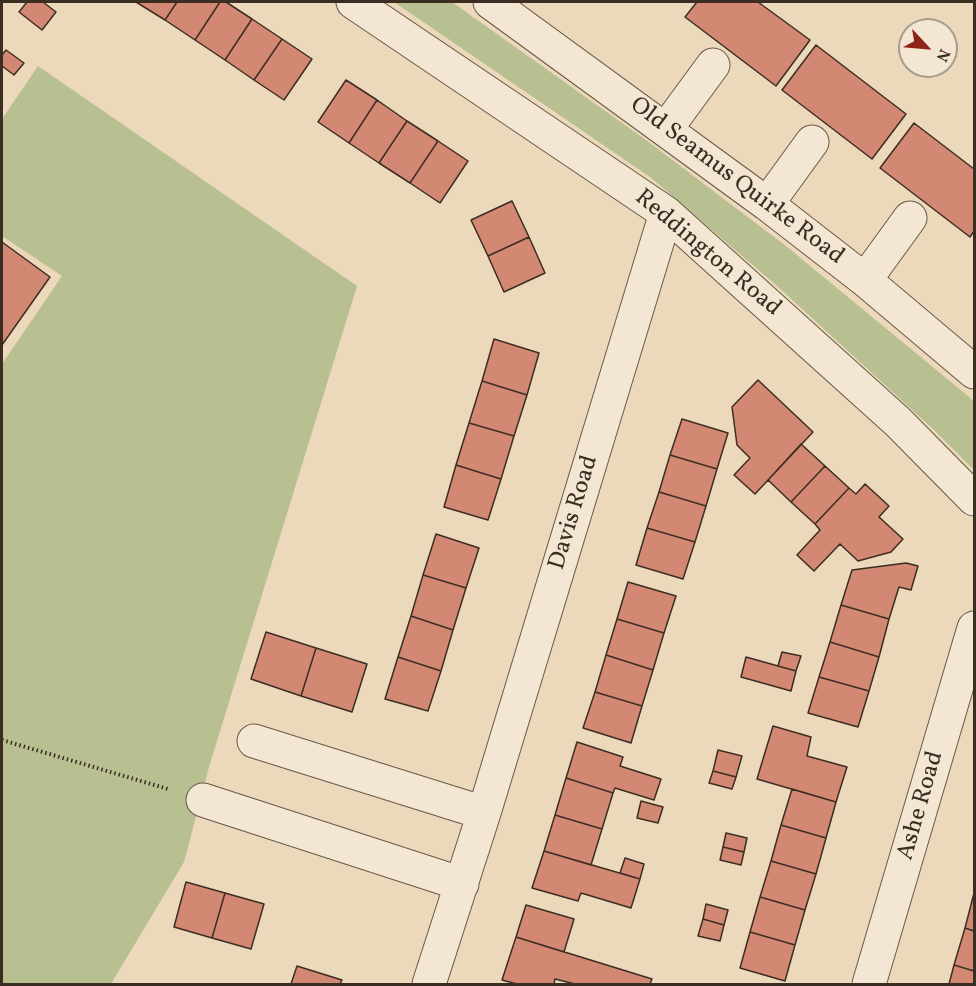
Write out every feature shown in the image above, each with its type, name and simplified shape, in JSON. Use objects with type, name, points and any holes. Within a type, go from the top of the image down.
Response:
[{"type":"street","name":"Reddington Road","points":[[353,2],[666,213],[898,422],[975,499]]},
{"type":"street","name":"Old Seamus Quirke Road","points":[[500,4],[767,204],[865,280],[975,372]]},
{"type":"street","points":[[666,129],[713,66]]},
{"type":"street","points":[[767,204],[812,142]]},
{"type":"street","name":"Davis Road","points":[[429,984],[484,813],[666,213]]},
{"type":"street","points":[[865,280],[910,218]]},
{"type":"street","name":"Ashe Road","points":[[869,984],[975,628]]},
{"type":"street","points":[[254,741],[484,813]]},
{"type":"street","points":[[203,800],[462,884]]},
{"type":"path","points":[[2,740],[203,800]]},
{"type":"green space","points":[[394,2],[452,2],[646,140],[786,246],[974,401],[974,470],[935,431],[776,285],[650,177]]},
{"type":"green space","points":[[38,66],[357,286],[209,767],[184,862],[111,984],[2,984],[2,364],[62,276],[2,236],[2,119]]},
{"type":"building","points":[[27,2],[43,2],[56,12],[42,30],[19,12]]},
{"type":"building","points":[[136,2],[177,2],[165,20]]},
{"type":"building","points":[[177,2],[220,2],[195,40],[165,20]]},
{"type":"building","points":[[220,2],[226,2],[252,19],[225,60],[195,40]]},
{"type":"building","points":[[697,2],[758,2],[810,40],[776,86],[685,17]]},
{"type":"building","points":[[252,19],[282,39],[254,80],[225,60]]},
{"type":"building","points":[[282,39],[312,59],[284,100],[254,80]]},
{"type":"building","points":[[816,45],[906,114],[872,159],[782,90]]},
{"type":"building","points":[[6,50],[24,63],[14,75],[2,66],[2,55]]},
{"type":"building","points":[[346,80],[377,100],[349,143],[318,122]]},
{"type":"building","points":[[377,100],[407,121],[379,163],[349,143]]},
{"type":"building","points":[[407,121],[438,141],[410,183],[379,163]]},
{"type":"building","points":[[914,123],[974,169],[974,231],[970,237],[880,168]]},
{"type":"building","points":[[438,141],[468,161],[440,203],[410,183]]},
{"type":"building","points":[[512,201],[529,237],[488,256],[471,220]]},
{"type":"building","points":[[529,237],[545,273],[504,292],[488,256]]},
{"type":"building","points":[[2,242],[50,277],[2,345]]},
{"type":"building","points":[[494,339],[539,353],[527,395],[482,381]]},
{"type":"building","points":[[758,380],[813,432],[755,494],[734,475],[750,458],[737,445],[732,407]]},
{"type":"building","points":[[482,381],[527,395],[514,436],[469,423]]},
{"type":"building","points":[[682,419],[728,433],[717,469],[670,455]]},
{"type":"building","points":[[469,423],[514,436],[501,479],[456,465]]},
{"type":"building","points":[[801,444],[825,466],[791,502],[768,480]]},
{"type":"building","points":[[670,455],[717,469],[706,506],[659,492]]},
{"type":"building","points":[[456,465],[501,479],[488,520],[444,507]]},
{"type":"building","points":[[825,466],[849,488],[815,524],[791,502]]},
{"type":"building","points":[[865,484],[889,506],[879,517],[903,539],[891,552],[858,561],[840,544],[814,571],[797,555],[820,530],[815,524],[849,488],[856,494]]},
{"type":"building","points":[[659,492],[706,506],[695,542],[647,528]]},
{"type":"building","points":[[647,528],[695,542],[683,579],[636,565]]},
{"type":"building","points":[[436,534],[479,548],[466,588],[423,575]]},
{"type":"building","points":[[906,563],[918,566],[911,590],[899,587],[889,619],[841,605],[852,570]]},
{"type":"building","points":[[423,575],[466,588],[453,630],[411,616]]},
{"type":"building","points":[[628,582],[676,596],[664,633],[617,619]]},
{"type":"building","points":[[841,605],[889,619],[879,657],[830,642]]},
{"type":"building","points":[[411,616],[453,630],[441,671],[398,657]]},
{"type":"building","points":[[617,619],[664,633],[653,670],[606,655]]},
{"type":"building","points":[[266,632],[316,648],[301,696],[251,679]]},
{"type":"building","points":[[830,642],[879,657],[869,691],[819,677]]},
{"type":"building","points":[[316,648],[367,664],[352,712],[301,696]]},
{"type":"building","points":[[782,652],[801,656],[796,671],[778,666]]},
{"type":"building","points":[[606,655],[653,670],[642,706],[595,692]]},
{"type":"building","points":[[398,657],[441,671],[428,711],[385,699]]},
{"type":"building","points":[[746,657],[796,671],[791,691],[741,677]]},
{"type":"building","points":[[819,677],[869,691],[858,727],[808,713]]},
{"type":"building","points":[[595,692],[642,706],[631,743],[583,728]]},
{"type":"building","points":[[773,726],[811,737],[807,756],[847,767],[836,802],[757,779]]},
{"type":"building","points":[[577,742],[623,757],[620,766],[661,779],[654,800],[615,788],[613,793],[566,778]]},
{"type":"building","points":[[718,750],[742,756],[736,777],[713,771]]},
{"type":"building","points":[[713,771],[736,777],[732,789],[709,783]]},
{"type":"building","points":[[566,778],[613,793],[602,829],[555,815]]},
{"type":"building","points":[[792,789],[836,802],[826,838],[781,825]]},
{"type":"building","points":[[641,801],[663,807],[658,823],[637,818]]},
{"type":"building","points":[[555,815],[602,829],[591,865],[544,851]]},
{"type":"building","points":[[781,825],[826,838],[816,874],[771,861]]},
{"type":"building","points":[[726,833],[747,838],[744,852],[723,847]]},
{"type":"building","points":[[723,847],[744,852],[741,865],[720,860]]},
{"type":"building","points":[[544,851],[640,879],[631,908],[581,893],[578,901],[532,888]]},
{"type":"building","points":[[625,858],[644,864],[640,879],[620,873]]},
{"type":"building","points":[[771,861],[816,874],[805,910],[760,897]]},
{"type":"building","points":[[186,882],[225,893],[212,938],[174,927]]},
{"type":"building","points":[[225,893],[264,904],[251,949],[212,938]]},
{"type":"building","points":[[974,893],[974,931],[965,928]]},
{"type":"building","points":[[760,897],[805,910],[795,945],[750,932]]},
{"type":"building","points":[[706,904],[728,910],[724,925],[703,919]]},
{"type":"building","points":[[526,905],[574,919],[564,952],[516,937]]},
{"type":"building","points":[[703,919],[724,925],[720,941],[698,936]]},
{"type":"building","points":[[965,928],[974,931],[974,971],[954,965]]},
{"type":"building","points":[[750,932],[795,945],[785,981],[740,968]]},
{"type":"building","points":[[516,937],[652,979],[650,984],[575,984],[555,979],[554,984],[517,984],[502,980]]},
{"type":"building","points":[[954,965],[974,971],[974,984],[949,984]]},
{"type":"building","points":[[297,966],[342,980],[340,984],[291,984]]}]
